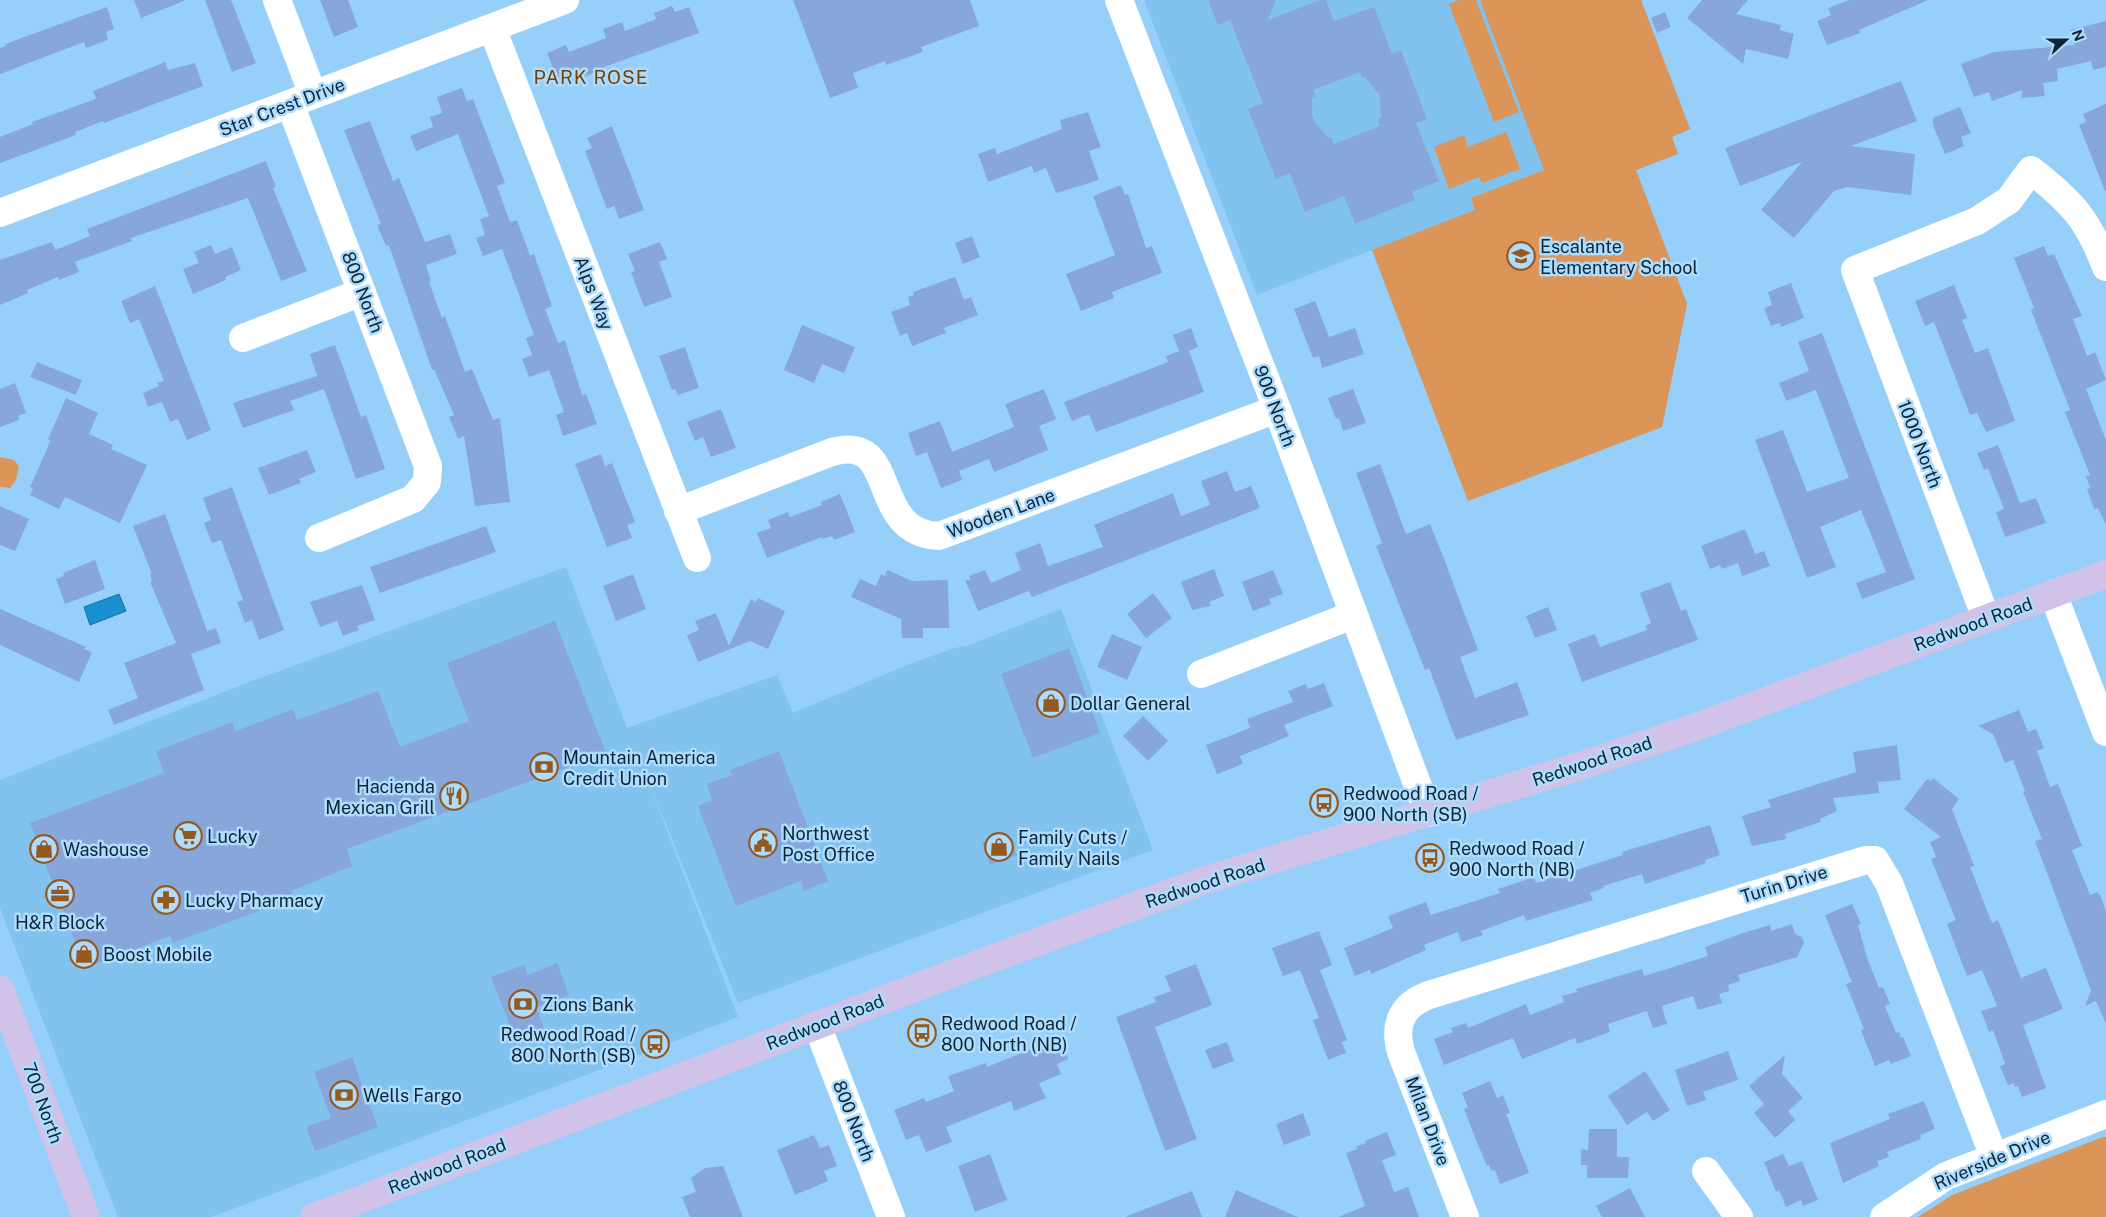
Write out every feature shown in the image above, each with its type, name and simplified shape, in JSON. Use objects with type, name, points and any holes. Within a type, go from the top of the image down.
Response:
[{"type":"main road","name":"Redwood Road","points":[[314,1217],[988,960],[1206,880],[1428,813],[1696,727],[2106,574]]},
{"type":"main road","name":"700 North","points":[[0,990],[86,1217]]},
{"type":"street","name":"800 North","points":[[277,0],[302,100],[362,292],[426,458],[428,474],[426,482],[414,499],[319,538]]},
{"type":"street","name":"Star Crest Drive","points":[[0,214],[565,0]]},
{"type":"street","name":"900 North","points":[[1119,0],[1277,409],[1428,813]]},
{"type":"street","name":"Alps Way","points":[[492,28],[697,558]]},
{"type":"street","name":"1000 North","points":[[1986,618],[1855,270],[1977,221],[2009,200],[2031,170],[2059,191],[2083,218],[2106,267]]},
{"type":"street","points":[[243,338],[362,292]]},
{"type":"street","name":"Wooden Lane","points":[[678,511],[832,452],[851,449],[860,452],[875,464],[900,520],[918,532],[938,536],[1277,409]]},
{"type":"street","points":[[2053,594],[2106,732]]},
{"type":"street","points":[[1201,674],[1353,616]]},
{"type":"street","name":"Turin Drive","points":[[1399,1024],[1406,1008],[1429,995],[1848,864],[1875,860],[1889,883],[1994,1157]]},
{"type":"street","name":"Milan Drive","points":[[1399,1024],[1397,1033],[1401,1052],[1465,1217]]},
{"type":"street","name":"800 North","points":[[817,1026],[890,1217]]},
{"type":"street","name":"Riverside Drive","points":[[1884,1217],[1938,1181],[1994,1157],[2106,1114]]},
{"type":"street","points":[[1706,1172],[1739,1217]]},
{"type":"shaded area","name":"Escalante Elementary School","points":[[1144,0],[1641,0],[1690,129],[1672,137],[1678,154],[1636,170],[1687,304],[1662,427],[1468,501],[1372,250],[1257,295]]},
{"type":"shaded area","points":[[1459,0],[1476,0],[1519,112],[1494,122],[1449,4]]},
{"type":"shaded area","points":[[1480,0],[1641,0],[1690,129],[1672,137],[1678,154],[1636,170],[1687,304],[1662,427],[1468,501],[1372,250],[1475,210],[1471,198],[1544,170]]},
{"type":"shaded area","points":[[1506,132],[1520,169],[1482,183],[1479,177],[1449,189],[1434,147],[1464,135],[1468,147]]},
{"type":"shaded area","points":[[0,457],[14,460],[19,466],[16,480],[10,488],[0,487]]},
{"type":"shaded area","points":[[566,567],[627,728],[777,675],[793,713],[907,665],[954,648],[967,646],[1061,609],[1153,850],[738,1003],[644,770],[738,1017],[212,1217],[118,1217],[0,908],[0,780],[249,682]]},
{"type":"shaded area","points":[[119,594],[126,611],[90,625],[84,607]]},
{"type":"shaded area","points":[[2106,1137],[2106,1217],[1918,1217],[1952,1195]]},
{"type":"building","points":[[134,0],[184,0],[184,1],[141,18]]},
{"type":"building","points":[[205,0],[231,0],[256,63],[232,72]]},
{"type":"building","points":[[320,0],[348,0],[358,27],[334,37]]},
{"type":"building","points":[[793,0],[970,0],[979,26],[921,47],[923,52],[886,65],[885,61],[853,73],[858,88],[830,98]]},
{"type":"building","points":[[1208,0],[1276,0],[1268,20],[1320,0],[1326,0],[1334,21],[1374,7],[1392,54],[1401,50],[1427,119],[1416,123],[1439,181],[1412,192],[1415,200],[1355,224],[1344,196],[1305,212],[1290,173],[1276,179],[1248,109],[1263,103],[1230,20],[1218,25]],"holes":[[[1360,72],[1362,78],[1365,77],[1380,96],[1381,117],[1378,119],[1380,126],[1334,144],[1331,137],[1328,138],[1314,121],[1312,98],[1316,96],[1313,90]]]},
{"type":"building","points":[[1702,0],[1748,0],[1736,14],[1781,25],[1780,30],[1794,34],[1788,59],[1746,49],[1743,64],[1687,18]]},
{"type":"building","points":[[1849,0],[1928,0],[1859,30],[1860,33],[1827,45],[1817,21],[1831,15],[1828,8]]},
{"type":"building","points":[[672,6],[675,12],[689,7],[699,33],[593,71],[594,73],[560,86],[547,53],[566,45],[569,52],[606,38],[603,29],[622,22],[625,31],[656,19],[654,13]]},
{"type":"building","points":[[107,7],[114,29],[106,32],[108,40],[86,48],[84,42],[0,74],[0,48],[6,46],[5,44]]},
{"type":"building","points":[[1665,12],[1671,27],[1657,33],[1651,18]]},
{"type":"building","points":[[2106,21],[2106,67],[2093,70],[2091,61],[2057,69],[2058,81],[2043,83],[2045,96],[2022,98],[2022,90],[1992,101],[1989,92],[1974,97],[1961,64],[1994,52],[2074,45],[2070,30]]},
{"type":"building","points":[[165,62],[168,70],[195,63],[203,86],[104,123],[103,121],[75,132],[76,135],[0,163],[0,137],[33,124],[32,122],[96,99],[93,91]]},
{"type":"building","points":[[1901,81],[1917,121],[1851,146],[1915,154],[1911,195],[1847,187],[1834,191],[1794,238],[1761,210],[1802,162],[1740,186],[1725,148]]},
{"type":"building","points":[[462,88],[467,101],[473,99],[505,183],[497,186],[510,222],[517,220],[530,256],[534,254],[552,306],[545,309],[558,343],[565,340],[582,395],[586,394],[597,424],[563,436],[556,415],[564,412],[549,370],[529,377],[522,359],[532,355],[526,338],[534,335],[502,249],[483,256],[476,238],[485,235],[480,219],[489,216],[458,134],[416,151],[410,136],[433,127],[430,117],[442,113],[437,97]]},
{"type":"building","points":[[2106,104],[2105,191],[2079,125],[2086,122],[2083,114]]},
{"type":"building","points":[[1960,107],[1971,133],[1961,137],[1964,146],[1945,154],[1933,125],[1933,118]]},
{"type":"building","points":[[1088,112],[1101,147],[1089,151],[1099,180],[1056,193],[1046,168],[1034,173],[1032,166],[988,182],[978,154],[995,148],[997,154],[1062,129],[1060,120]]},
{"type":"building","points":[[370,121],[393,181],[399,178],[425,242],[450,234],[457,254],[426,265],[431,281],[429,282],[442,318],[445,316],[465,372],[472,369],[493,420],[500,418],[510,502],[475,506],[464,436],[458,439],[449,417],[454,415],[434,369],[432,370],[389,245],[386,246],[377,225],[381,224],[344,130]]},
{"type":"building","points":[[612,126],[644,210],[619,219],[614,206],[607,209],[585,151],[592,148],[587,138]]},
{"type":"building","points":[[266,161],[276,187],[273,188],[307,271],[281,281],[248,198],[131,238],[132,241],[75,262],[79,272],[59,280],[58,277],[27,290],[28,293],[0,305],[0,260],[52,242],[55,250],[90,236],[87,229]]},
{"type":"building","points":[[1121,185],[1125,195],[1128,194],[1146,248],[1152,246],[1162,273],[1112,292],[1114,298],[1081,311],[1066,274],[1115,255],[1093,196]]},
{"type":"building","points":[[972,236],[980,257],[963,264],[955,243]]},
{"type":"building","points":[[660,242],[667,259],[659,262],[672,297],[644,307],[631,272],[635,271],[628,254]]},
{"type":"building","points":[[211,245],[215,254],[232,247],[241,270],[225,277],[226,280],[193,294],[183,269],[199,263],[194,252]]},
{"type":"building","points":[[2044,246],[2048,256],[2054,254],[2082,316],[2073,319],[2087,356],[2095,352],[2106,380],[2086,389],[2106,440],[2106,525],[2098,508],[2094,509],[2087,489],[2090,488],[2086,476],[2090,475],[2065,412],[2070,410],[2031,310],[2034,308],[2014,258]]},
{"type":"building","points":[[955,277],[964,300],[971,297],[978,315],[944,328],[946,333],[912,346],[907,333],[900,336],[891,312],[910,305],[908,297],[914,295],[913,292]]},
{"type":"building","points":[[1791,283],[1804,318],[1781,327],[1780,323],[1771,326],[1764,308],[1772,305],[1768,292]]},
{"type":"building","points":[[1954,285],[1967,318],[1962,320],[1975,353],[1988,348],[2015,421],[1986,432],[1977,413],[1970,415],[1934,322],[1925,326],[1915,301]]},
{"type":"building","points":[[155,286],[211,430],[187,440],[178,419],[170,422],[162,402],[148,407],[143,393],[159,386],[157,383],[164,381],[139,319],[130,323],[121,301]]},
{"type":"building","points":[[1315,301],[1329,337],[1355,328],[1364,354],[1322,368],[1319,356],[1313,358],[1294,309]]},
{"type":"building","points":[[802,325],[855,347],[844,373],[822,364],[814,383],[784,370]]},
{"type":"building","points":[[1191,328],[1198,347],[1189,351],[1204,392],[1096,432],[1089,414],[1072,421],[1064,402],[1168,362],[1166,356],[1179,351],[1173,335]]},
{"type":"building","points":[[1822,333],[1915,579],[1862,599],[1856,583],[1886,572],[1861,510],[1820,527],[1836,567],[1807,578],[1755,440],[1783,430],[1807,492],[1849,478],[1816,390],[1786,401],[1779,383],[1809,371],[1798,342]]},
{"type":"building","points":[[335,345],[361,417],[366,415],[385,469],[356,479],[324,389],[290,401],[294,410],[243,428],[233,403],[317,376],[310,354]]},
{"type":"building","points":[[685,347],[699,388],[678,395],[675,389],[672,390],[659,356]]},
{"type":"building","points":[[37,362],[82,380],[76,395],[30,377]]},
{"type":"building","points":[[15,383],[26,413],[18,416],[19,420],[0,427],[0,389]]},
{"type":"building","points":[[1044,389],[1056,419],[1039,426],[1048,450],[994,472],[989,459],[959,471],[962,480],[941,488],[927,452],[916,456],[908,433],[940,421],[952,452],[1014,427],[1005,404]]},
{"type":"building","points":[[1353,389],[1366,423],[1343,431],[1339,418],[1336,419],[1328,398]]},
{"type":"building","points":[[66,398],[98,413],[89,434],[113,445],[111,449],[147,465],[120,523],[65,497],[59,509],[30,495],[33,488],[30,487],[47,449],[50,440],[48,439]]},
{"type":"building","points":[[721,409],[736,448],[711,457],[703,437],[695,441],[687,422]]},
{"type":"building","points":[[1998,445],[2020,503],[2036,498],[2046,523],[2005,537],[1996,512],[2004,509],[1988,468],[1984,470],[1977,453]]},
{"type":"building","points":[[307,450],[316,472],[299,479],[301,483],[269,495],[258,468]]},
{"type":"building","points":[[601,454],[605,466],[612,463],[635,522],[627,525],[632,538],[607,547],[575,464]]},
{"type":"building","points":[[1380,464],[1406,534],[1430,524],[1443,556],[1478,650],[1460,657],[1475,698],[1517,682],[1529,715],[1456,740],[1429,668],[1425,670],[1376,546],[1382,543],[1356,473]]},
{"type":"building","points":[[1227,471],[1235,492],[1251,486],[1260,508],[1032,597],[1029,591],[978,611],[965,580],[971,580],[969,576],[985,570],[991,583],[1021,570],[1015,553],[1040,543],[1048,566],[1103,547],[1094,525],[1173,493],[1181,516],[1210,505],[1201,481]]},
{"type":"building","points":[[232,487],[284,630],[259,640],[252,620],[245,623],[237,602],[243,600],[221,540],[212,543],[204,523],[211,520],[203,498]]},
{"type":"building","points":[[840,494],[855,532],[834,540],[832,536],[823,539],[822,537],[767,558],[757,533],[771,528],[768,520],[788,512],[790,517],[822,505],[821,502]]},
{"type":"building","points":[[0,506],[29,519],[15,551],[0,545]]},
{"type":"building","points":[[165,514],[207,631],[216,628],[221,643],[191,654],[204,690],[114,725],[108,710],[138,698],[124,663],[176,643],[150,582],[152,582],[150,574],[152,574],[133,526]]},
{"type":"building","points":[[486,526],[496,552],[380,593],[370,567]]},
{"type":"building","points":[[1745,529],[1755,554],[1764,551],[1770,566],[1742,576],[1738,563],[1722,569],[1720,565],[1710,569],[1701,546]]},
{"type":"building","points":[[95,560],[105,589],[65,604],[56,579],[64,576],[63,573]]},
{"type":"building","points":[[1214,569],[1224,596],[1209,602],[1211,606],[1192,610],[1181,582]]},
{"type":"building","points":[[887,570],[912,581],[948,580],[949,628],[923,628],[923,638],[902,638],[901,619],[851,597],[860,579],[876,586],[881,574],[885,576]]},
{"type":"building","points":[[1273,570],[1283,594],[1269,599],[1271,604],[1253,611],[1242,582]]},
{"type":"building","points":[[633,574],[646,609],[616,621],[603,586]]},
{"type":"building","points":[[1670,582],[1681,611],[1686,609],[1698,640],[1582,682],[1568,644],[1595,634],[1600,647],[1647,630],[1646,625],[1651,623],[1640,593]]},
{"type":"building","points":[[362,585],[375,620],[357,626],[359,630],[343,636],[337,621],[320,627],[310,602]]},
{"type":"building","points":[[1153,593],[1172,618],[1146,638],[1127,614]]},
{"type":"building","points":[[758,598],[785,611],[768,649],[750,641],[698,662],[687,635],[699,630],[695,621],[716,613],[729,646],[751,599],[756,602]]},
{"type":"building","points":[[1548,607],[1557,630],[1535,638],[1526,616]]},
{"type":"building","points":[[0,609],[86,647],[84,649],[92,652],[79,682],[0,645]]},
{"type":"building","points":[[555,621],[606,753],[347,849],[352,866],[291,891],[293,898],[173,943],[170,936],[85,968],[30,823],[164,773],[156,751],[232,722],[236,731],[293,709],[297,720],[378,691],[400,747],[469,721],[447,663]]},
{"type":"building","points":[[1112,634],[1142,647],[1127,680],[1097,667]]},
{"type":"building","name":"Dollar General","points":[[1069,648],[1100,733],[1033,758],[1001,674]]},
{"type":"building","points":[[1324,683],[1333,706],[1284,725],[1289,736],[1240,756],[1243,764],[1217,774],[1206,745],[1250,728],[1247,719],[1293,702],[1288,691],[1306,684],[1308,689]]},
{"type":"building","points":[[2019,710],[2028,732],[2036,729],[2044,748],[2037,751],[2050,787],[2058,784],[2082,846],[2072,850],[2090,895],[2097,892],[2100,895],[2106,911],[2106,1024],[2096,1001],[2085,1006],[2091,990],[2035,841],[2042,839],[2023,792],[2025,791],[2013,760],[2005,763],[1993,734],[1978,726]]},
{"type":"building","points":[[1143,716],[1168,741],[1148,761],[1123,736]]},
{"type":"building","points":[[1897,745],[1901,780],[1878,782],[1879,793],[1833,798],[1837,811],[1820,819],[1821,822],[1785,834],[1786,839],[1752,846],[1742,816],[1771,807],[1768,800],[1856,772],[1853,752]]},
{"type":"building","name":"Northwest Post Office","points":[[779,751],[828,881],[804,891],[801,881],[736,906],[698,806],[712,800],[707,784],[732,775],[730,770]]},
{"type":"building","points":[[1933,778],[1959,799],[1952,809],[1974,866],[1970,867],[1992,923],[1998,920],[2021,978],[2046,968],[2063,1009],[2023,1025],[2046,1088],[2022,1097],[2018,1086],[2015,1087],[2014,1083],[2008,1085],[2000,1066],[2005,1064],[1993,1030],[1989,1032],[1981,1011],[1997,1006],[1982,970],[1967,976],[1947,924],[1956,920],[1931,859],[1936,857],[1930,842],[1941,837],[1904,809],[1927,779],[1931,781]]},
{"type":"building","points":[[1710,825],[1720,855],[1705,860],[1706,863],[1669,876],[1645,884],[1642,874],[1603,886],[1604,888],[1590,893],[1593,900],[1526,921],[1524,915],[1481,931],[1483,935],[1461,942],[1458,932],[1424,945],[1426,950],[1371,974],[1370,970],[1355,976],[1344,948],[1393,928],[1388,916],[1426,902],[1431,915],[1500,893],[1498,889],[1534,877],[1536,883],[1623,855],[1622,852]]},
{"type":"building","name":"Family Cuts / Family Nails","points":[[1008,833],[1017,855],[990,865],[982,843]]},
{"type":"building","points":[[1852,904],[1861,924],[1858,925],[1867,958],[1879,988],[1883,987],[1890,1004],[1885,1006],[1896,1033],[1899,1032],[1901,1038],[1903,1037],[1911,1056],[1891,1064],[1889,1060],[1875,1066],[1861,1030],[1864,1029],[1846,984],[1852,982],[1825,915]]},
{"type":"building","points":[[1792,924],[1795,934],[1802,937],[1804,943],[1797,957],[1738,975],[1740,981],[1728,985],[1729,991],[1719,994],[1722,1003],[1698,1010],[1693,996],[1662,1006],[1667,1024],[1653,1028],[1647,1011],[1608,1024],[1610,1032],[1577,1044],[1575,1038],[1522,1059],[1513,1038],[1444,1065],[1434,1039],[1453,1032],[1451,1028],[1466,1023],[1468,1028],[1526,1004],[1530,1015],[1564,1002],[1562,996],[1577,992],[1576,989],[1642,969],[1644,976],[1708,956],[1705,947],[1743,933],[1770,925],[1771,931]]},
{"type":"building","points":[[1319,931],[1332,965],[1320,970],[1347,1040],[1342,1042],[1346,1053],[1328,1060],[1313,1020],[1319,1018],[1300,970],[1283,976],[1272,948]]},
{"type":"building","name":"Zions Bank","points":[[557,963],[569,995],[536,1007],[544,1028],[515,1039],[491,977],[524,965],[528,975]]},
{"type":"building","points":[[1196,964],[1212,1005],[1155,1027],[1197,1139],[1165,1151],[1116,1017],[1156,1002],[1154,997],[1171,991],[1165,976]]},
{"type":"building","points":[[1049,1042],[1052,1050],[1063,1045],[1068,1059],[1057,1064],[1061,1074],[1039,1083],[1046,1098],[1014,1111],[1011,1101],[946,1127],[952,1142],[926,1152],[919,1135],[906,1140],[894,1110],[924,1098],[926,1102],[954,1091],[948,1076],[986,1063],[987,1067]]},
{"type":"building","points":[[1227,1042],[1234,1061],[1213,1069],[1205,1050]]},
{"type":"building","points":[[1728,1051],[1738,1080],[1703,1092],[1706,1100],[1687,1106],[1675,1070]]},
{"type":"building","points":[[1785,1055],[1782,1074],[1803,1098],[1788,1111],[1795,1120],[1775,1138],[1754,1113],[1764,1104],[1749,1086]]},
{"type":"building","name":"Wells Fargo","points":[[352,1057],[378,1127],[315,1151],[306,1127],[331,1118],[314,1072]]},
{"type":"building","points":[[1645,1071],[1670,1110],[1653,1121],[1647,1112],[1627,1125],[1608,1096]]},
{"type":"building","points":[[1490,1081],[1497,1098],[1503,1095],[1510,1113],[1506,1114],[1529,1173],[1500,1184],[1495,1170],[1491,1171],[1489,1165],[1487,1166],[1464,1109],[1468,1108],[1462,1093]]},
{"type":"building","points":[[1924,1101],[1935,1129],[1920,1135],[1921,1139],[1887,1152],[1889,1157],[1877,1161],[1879,1166],[1843,1183],[1830,1143],[1890,1119],[1888,1114]]},
{"type":"building","points":[[1303,1113],[1311,1135],[1284,1145],[1276,1124]]},
{"type":"building","points":[[1589,1129],[1617,1129],[1617,1157],[1629,1157],[1628,1178],[1587,1178],[1587,1165],[1581,1165],[1581,1149],[1588,1150]]},
{"type":"building","points":[[1387,1132],[1396,1155],[1382,1160],[1394,1192],[1408,1187],[1419,1217],[1338,1217],[1365,1206],[1346,1153],[1357,1149],[1357,1146],[1366,1143],[1365,1141]]},
{"type":"building","points":[[814,1135],[820,1148],[829,1145],[837,1166],[824,1171],[828,1181],[795,1195],[777,1150]]},
{"type":"building","points":[[990,1154],[1007,1200],[975,1212],[958,1166]]},
{"type":"building","points":[[1783,1154],[1789,1166],[1802,1161],[1818,1200],[1803,1206],[1801,1200],[1786,1207],[1779,1190],[1776,1192],[1764,1162]]},
{"type":"building","points":[[723,1166],[743,1217],[690,1217],[682,1197],[696,1192],[691,1178],[705,1168]]},
{"type":"building","points":[[1630,1188],[1645,1217],[1602,1217],[1596,1206]]},
{"type":"building","points":[[1236,1190],[1298,1217],[1225,1217]]},
{"type":"building","points":[[1192,1191],[1202,1217],[1127,1217],[1127,1216]]},
{"type":"place","name":"Escalante Elementary School","points":[[1521,256]]},
{"type":"place","name":"Dollar General","points":[[1051,703]]},
{"type":"place","name":"Mountain America Credit Union","points":[[544,767]]},
{"type":"place","name":"Hacienda Mexican Grill","points":[[454,796]]},
{"type":"place","name":"Redwood Road / 900 North (SB)","points":[[1324,803]]},
{"type":"place","name":"Lucky","points":[[188,836]]},
{"type":"place","name":"Northwest Post Office","points":[[763,843]]},
{"type":"place","name":"Family Cuts / Family Nails","points":[[999,847]]},
{"type":"place","name":"Washouse","points":[[44,849]]},
{"type":"place","name":"Redwood Road / 900 North (NB)","points":[[1430,858]]},
{"type":"place","name":"H&R Block","points":[[60,894]]},
{"type":"place","name":"Lucky Pharmacy","points":[[166,900]]},
{"type":"place","name":"Boost Mobile","points":[[84,954]]},
{"type":"place","name":"Zions Bank","points":[[523,1004]]},
{"type":"place","name":"Redwood Road / 800 North (NB)","points":[[922,1033]]},
{"type":"place","name":"Redwood Road / 800 North (SB)","points":[[655,1044]]},
{"type":"place","name":"Wells Fargo","points":[[344,1095]]},
{"type":"district","name":"PARK ROSE","points":[[591,77]]}]
